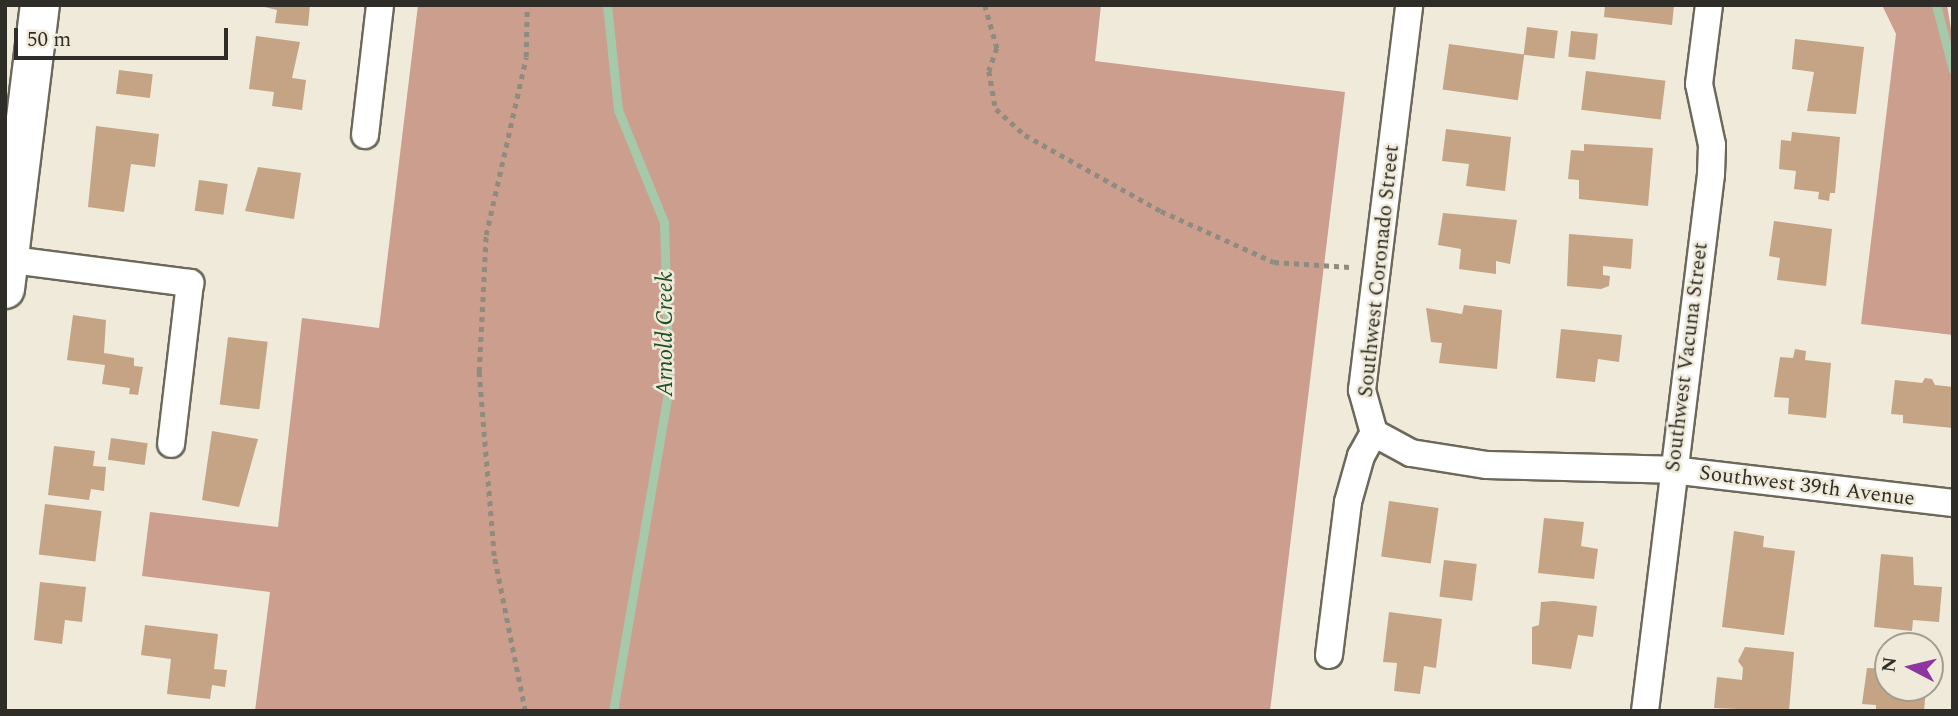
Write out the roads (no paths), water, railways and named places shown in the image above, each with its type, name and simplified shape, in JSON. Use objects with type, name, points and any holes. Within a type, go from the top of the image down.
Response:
[{"type":"street","points":[[40,5],[6,269],[190,283],[171,444]]},
{"type":"street","points":[[365,135],[380,5]]},
{"type":"street","name":"Southwest Coronado Street","points":[[1374,433],[1362,390],[1409,5]]},
{"type":"street","name":"Southwest Vacuna Street","points":[[1645,711],[1672,470],[1711,174],[1712,145],[1699,84],[1709,5]]},
{"type":"street","points":[[1329,654],[1348,502],[1361,456],[1374,433]]},
{"type":"street","name":"Southwest 39th Avenue","points":[[1374,433],[1411,453],[1487,465],[1672,470],[1953,503]]},
{"type":"waterway","name":"Arnold Creek","points":[[607,5],[618,110],[664,222],[669,387],[613,711]]},
{"type":"waterway","points":[[1936,5],[1953,70]]}]
